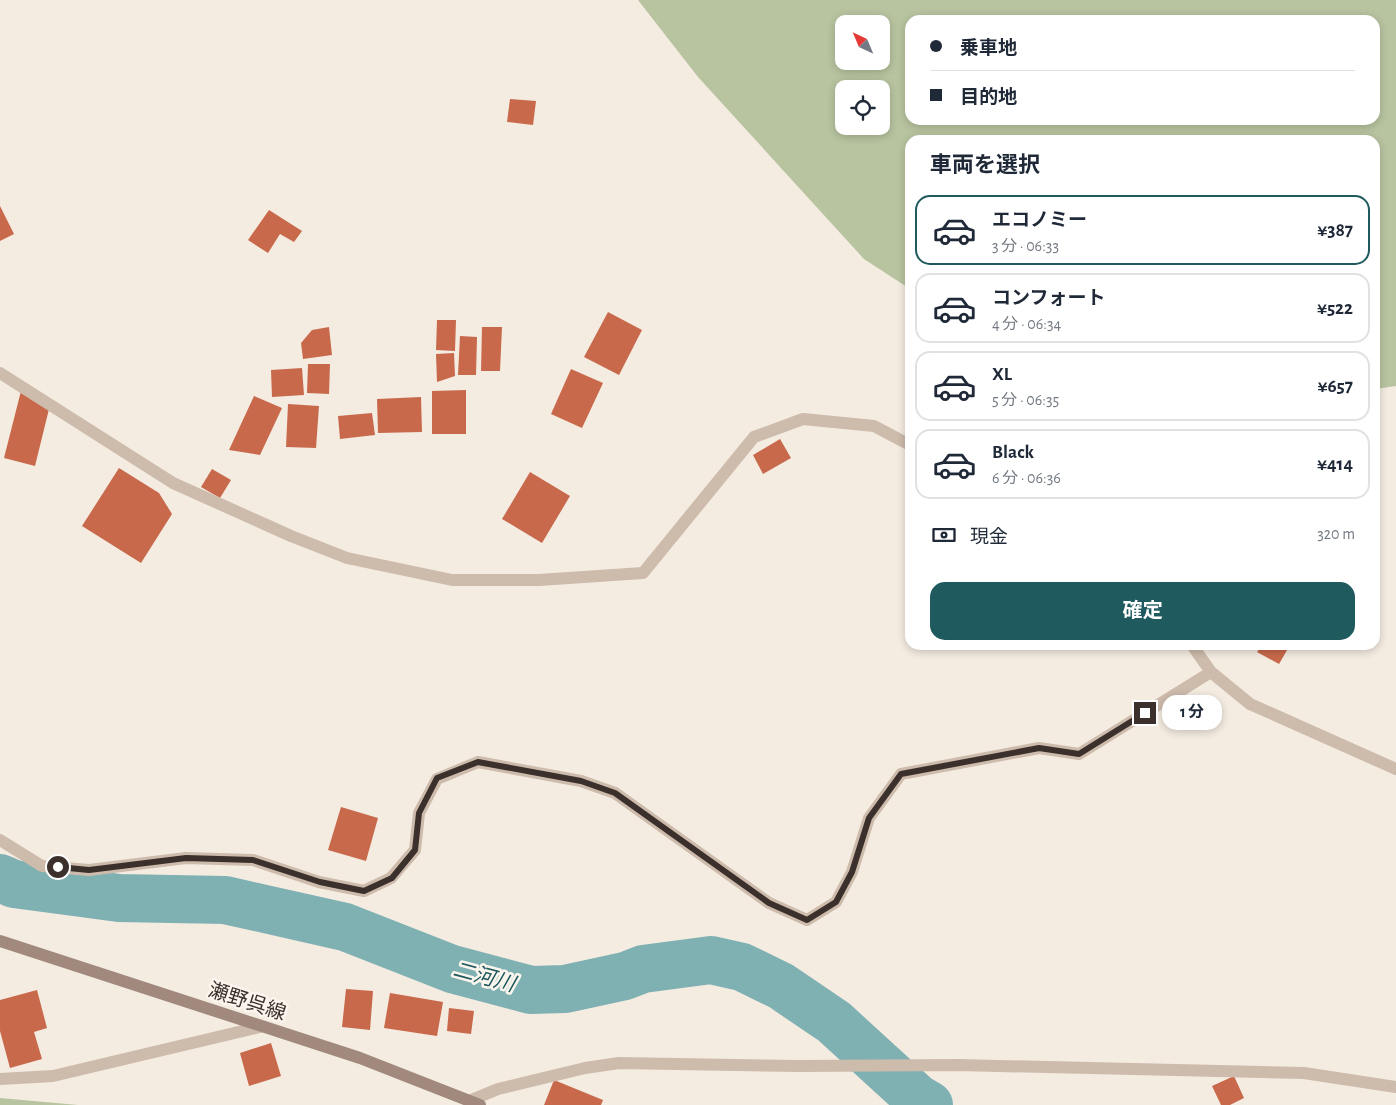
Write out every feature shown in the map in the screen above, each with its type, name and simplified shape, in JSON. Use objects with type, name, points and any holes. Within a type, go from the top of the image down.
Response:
[{"type":"main road","name":"瀬野呉線","points":[[0,941],[360,1058],[474,1103]]},
{"type":"street","points":[[0,373],[173,483],[291,536],[347,558],[452,580],[539,580],[643,573],[754,437],[803,419],[874,426],[905,442]]},
{"type":"street","points":[[1196,650],[1211,672],[1250,704],[1396,769]]},
{"type":"street","points":[[0,840],[42,866],[89,870],[186,858],[253,860],[320,882],[364,891],[392,878],[415,850],[419,813],[437,778],[478,762],[581,781],[615,793],[769,903],[807,920],[836,902],[852,872],[869,818],[901,774],[1039,748],[1079,754],[1211,672]]},
{"type":"street","points":[[0,1079],[53,1076],[260,1027]]},
{"type":"street","points":[[474,1103],[498,1089],[585,1068],[619,1063],[968,1066],[1304,1073],[1396,1087]]},
{"type":"green space","points":[[638,0],[1396,0],[1396,386],[1380,388],[1380,135],[905,135],[905,286],[864,259],[698,77]]},
{"type":"green space","points":[[0,1098],[78,1105],[0,1105]]},
{"type":"building","points":[[510,99],[536,101],[533,125],[507,122]]},
{"type":"building","points":[[0,206],[14,234],[0,241]]},
{"type":"building","points":[[269,210],[302,231],[294,242],[280,234],[268,253],[248,240]]},
{"type":"building","points":[[608,312],[642,330],[619,375],[584,357]]},
{"type":"building","points":[[437,320],[456,320],[455,351],[436,350]]},
{"type":"building","points":[[329,327],[332,355],[303,359],[301,343],[312,330]]},
{"type":"building","points":[[482,327],[502,327],[500,371],[481,371]]},
{"type":"building","points":[[460,336],[477,337],[476,375],[458,375]]},
{"type":"building","points":[[454,353],[455,376],[437,382],[436,354]]},
{"type":"building","points":[[308,364],[330,364],[329,394],[307,393]]},
{"type":"building","points":[[302,368],[304,395],[272,397],[271,370]]},
{"type":"building","points":[[571,369],[603,383],[582,428],[551,414]]},
{"type":"building","points":[[22,387],[50,405],[35,466],[4,458]]},
{"type":"building","points":[[466,390],[466,434],[432,434],[432,391]]},
{"type":"building","points":[[254,396],[282,408],[260,455],[229,450]]},
{"type":"building","points":[[421,397],[422,432],[378,433],[377,399]]},
{"type":"building","points":[[288,404],[319,406],[316,448],[286,447]]},
{"type":"building","points":[[372,413],[375,435],[340,439],[338,416]]},
{"type":"building","points":[[780,439],[791,458],[763,474],[753,455]]},
{"type":"building","points":[[119,468],[159,493],[172,514],[141,563],[82,526]]},
{"type":"building","points":[[212,469],[231,480],[220,498],[201,487]]},
{"type":"building","points":[[530,472],[570,496],[542,543],[502,519]]},
{"type":"building","points":[[1258,650],[1287,650],[1279,664],[1257,652]]},
{"type":"building","points":[[341,807],[378,818],[366,861],[328,850]]},
{"type":"building","points":[[346,989],[373,991],[370,1030],[342,1027]]},
{"type":"building","points":[[37,990],[47,1028],[34,1032],[42,1059],[10,1068],[0,1031],[0,1000]]},
{"type":"building","points":[[390,993],[443,1002],[437,1036],[384,1028]]},
{"type":"building","points":[[449,1008],[474,1011],[471,1034],[447,1031]]},
{"type":"building","points":[[271,1043],[281,1076],[249,1086],[240,1053]]},
{"type":"building","points":[[1234,1076],[1244,1098],[1230,1105],[1221,1105],[1212,1086]]},
{"type":"building","points":[[554,1080],[603,1100],[601,1105],[544,1105]]},
{"type":"waterway","name":"二河川","points":[[0,878],[14,884],[119,898],[225,900],[345,927],[452,969],[531,990],[565,989],[625,976],[643,969],[711,960],[742,967],[781,986],[834,1022],[917,1098],[929,1105]]},
{"type":"route","points":[[58,867],[89,870],[186,858],[253,860],[320,882],[364,891],[392,878],[415,850],[419,813],[437,778],[478,762],[581,781],[615,793],[769,903],[807,920],[836,902],[852,872],[869,818],[901,774],[1039,748],[1079,754],[1145,713]]}]
